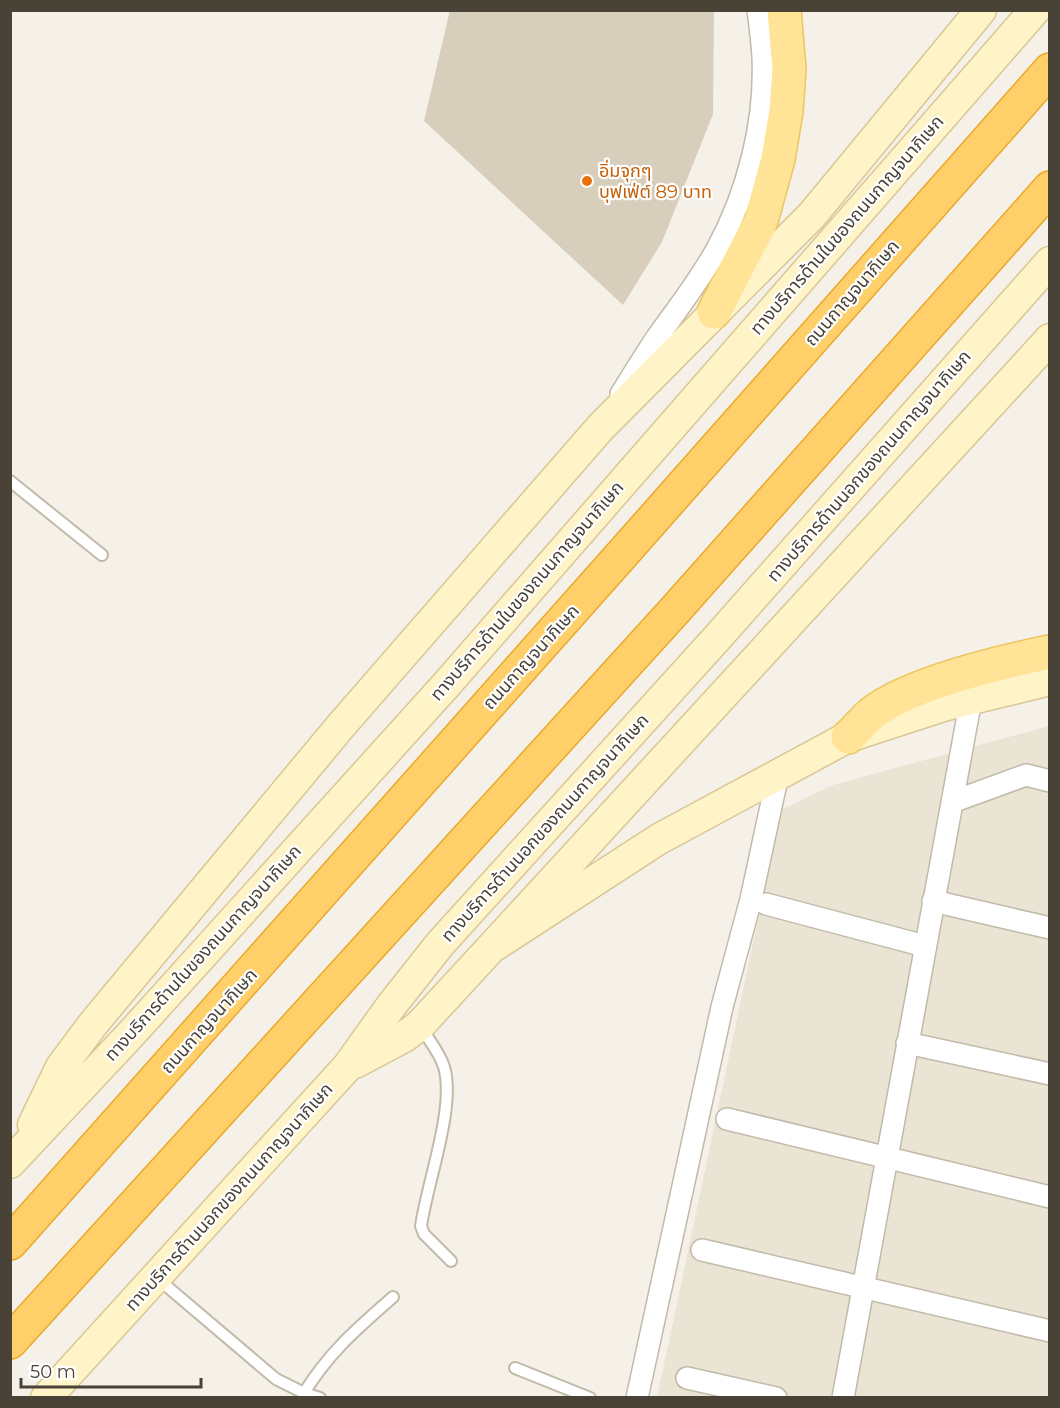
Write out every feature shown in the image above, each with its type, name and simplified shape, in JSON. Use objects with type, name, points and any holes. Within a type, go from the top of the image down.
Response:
[{"type":"highway","name":"ถนนกาญจนาภิเษก","points":[[10,1243],[1050,70]]},
{"type":"highway","points":[[10,1342],[676,609],[1050,188]]},
{"type":"main road","points":[[714,312],[761,221],[778,159],[786,111],[789,69],[784,10]]},
{"type":"main road","points":[[14,1159],[61,1067],[93,1024],[339,728],[600,428],[812,215],[981,10]]},
{"type":"main road","name":"ทางบริการด้านในของถนนกาญจนาภิเษก","points":[[14,1159],[131,1034],[422,712],[1035,10]]},
{"type":"main road","name":"ทางบริการด้านนอกของถนนกาญจนาภิเษก","points":[[46,1398],[348,1066],[440,944],[717,638],[1050,262]]},
{"type":"main road","points":[[348,1066],[404,1037],[420,1024],[1050,339]]},
{"type":"main road","points":[[848,737],[872,714],[903,695],[948,679],[1050,652]]},
{"type":"main road","points":[[491,948],[659,840],[848,737],[971,699],[1050,680]]},
{"type":"street","points":[[600,428],[656,339],[717,250],[746,179],[756,137],[762,95],[763,56],[758,10]]},
{"type":"street","points":[[843,1398],[861,1287],[971,699]]},
{"type":"street","points":[[637,1398],[722,1007],[752,899],[778,774]]},
{"type":"street","points":[[952,802],[1026,776],[1050,780]]},
{"type":"street","points":[[933,901],[1050,928]]},
{"type":"street","points":[[766,904],[925,946]]},
{"type":"street","points":[[907,1043],[1050,1074]]},
{"type":"street","points":[[727,1119],[1050,1197]]},
{"type":"street","points":[[702,1250],[1050,1331]]},
{"type":"street","points":[[687,1378],[776,1398]]},
{"type":"lane","points":[[10,481],[102,555]]},
{"type":"lane","points":[[420,1024],[443,1065],[448,1086],[440,1139],[421,1226],[424,1234],[450,1261]]},
{"type":"lane","points":[[156,1278],[276,1379],[320,1398]]},
{"type":"lane","points":[[304,1393],[319,1369],[344,1340],[393,1297]]},
{"type":"lane","points":[[515,1368],[590,1398]]},
{"type":"shaded area","points":[[1049,726],[1049,1397],[657,1398],[781,810],[833,785]]},
{"type":"building","name":"อิ่มจุกๆ บุฟเฟ่ต์ 89 บาท","points":[[450,10],[714,10],[713,114],[662,242],[623,305],[424,121]]},
{"type":"place","name":"อิ่มจุกๆ บุฟเฟ่ต์ 89 บาท","points":[[587,181]]}]
